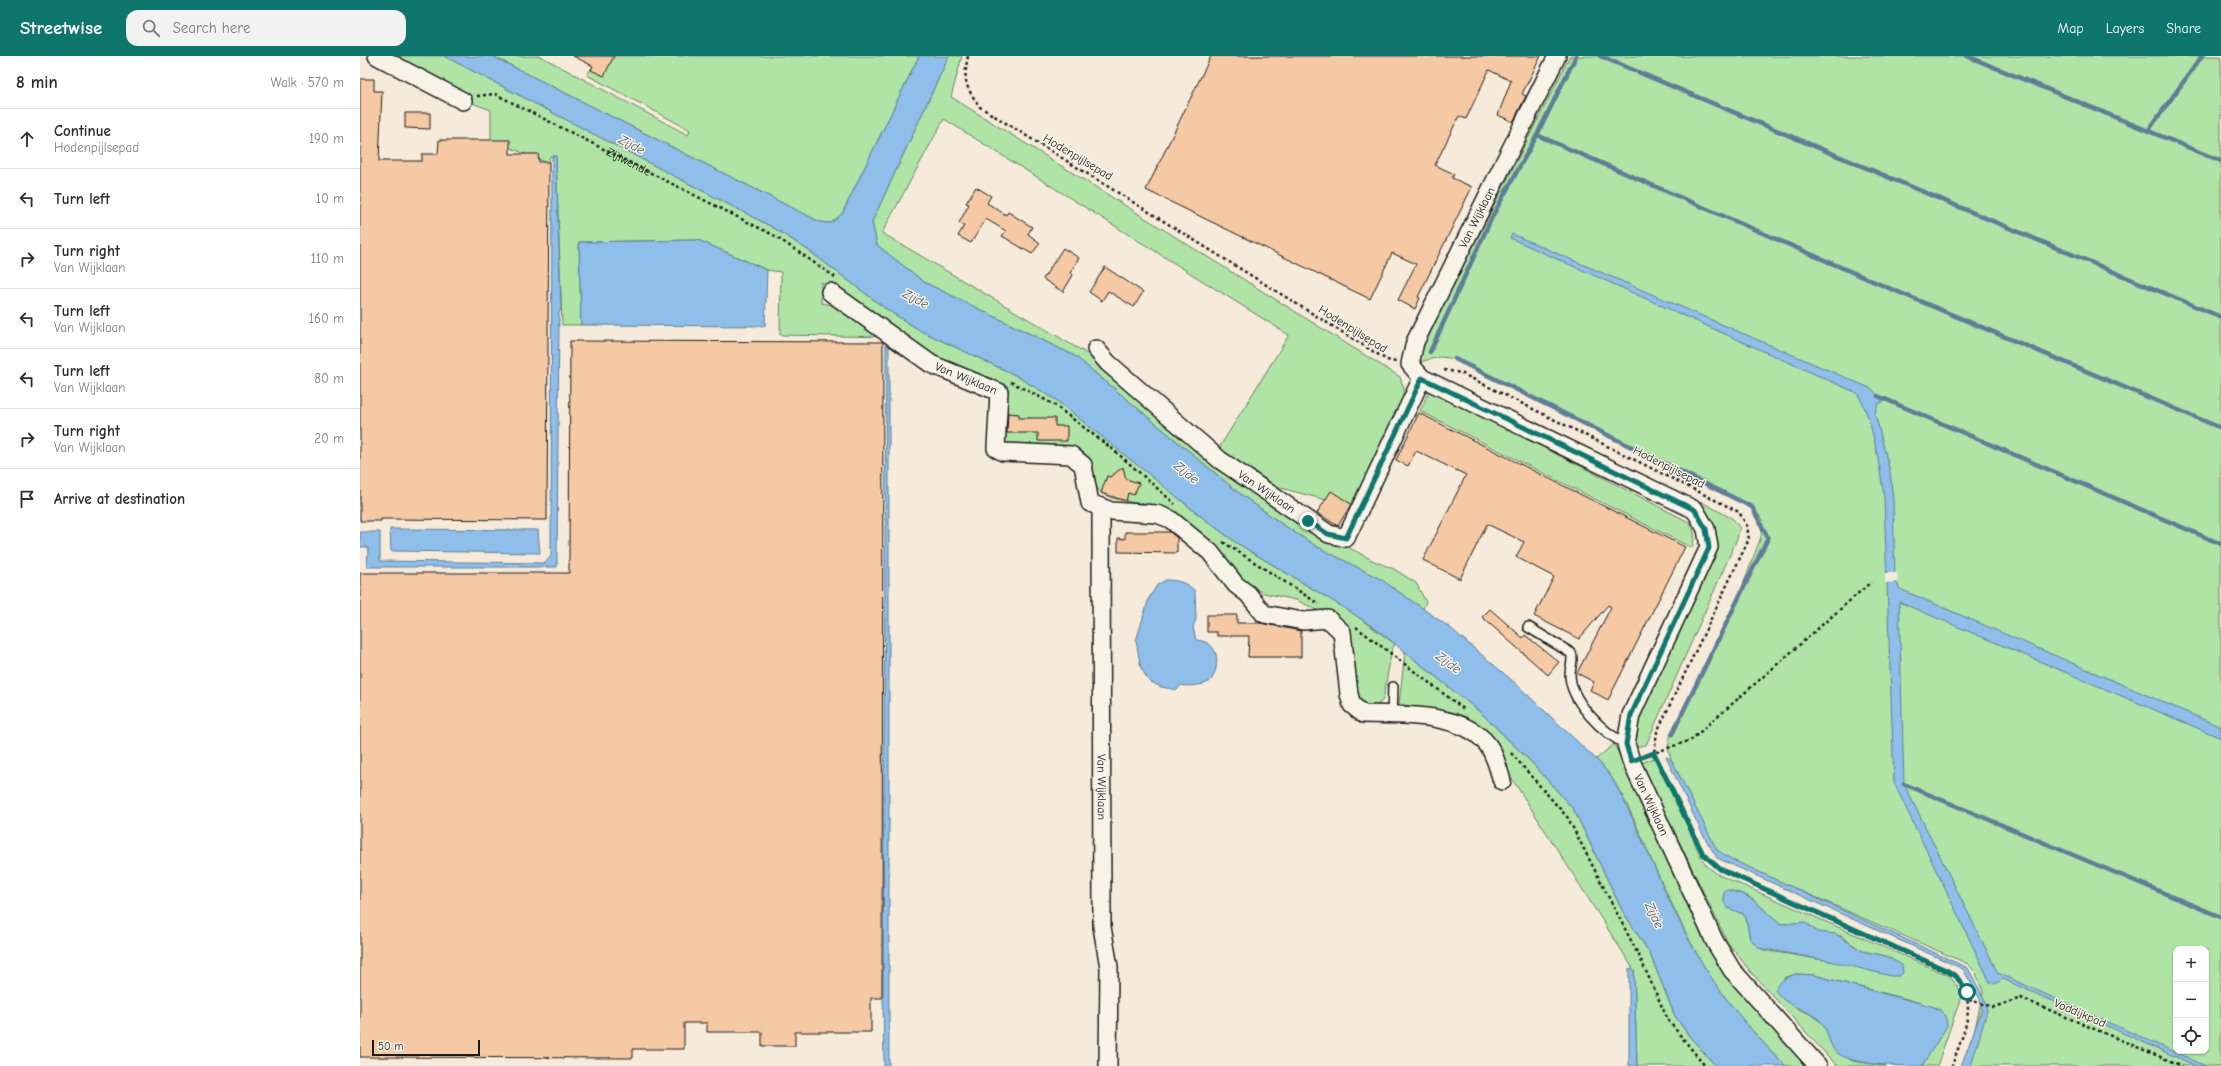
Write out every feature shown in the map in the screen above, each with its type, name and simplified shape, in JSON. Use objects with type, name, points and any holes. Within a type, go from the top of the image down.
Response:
[{"type":"street","points":[[377,56],[463,101]]},
{"type":"street","name":"Van Wijklaan","points":[[1557,56],[1415,342],[1410,364],[1422,378],[1695,510],[1706,529],[1709,548],[1631,715],[1626,744],[1631,761],[1715,942],[1732,970],[1818,1066]]},
{"type":"street","name":"Van Wijklaan","points":[[834,286],[931,364],[999,392],[996,448],[1003,452],[1071,455],[1083,465],[1090,502],[1122,513],[1157,514],[1170,519],[1210,552],[1236,585],[1248,594],[1264,614],[1303,621],[1328,619],[1336,624],[1342,632],[1349,694],[1352,705],[1363,714],[1447,720],[1478,735],[1493,754],[1502,780]]},
{"type":"street","name":"Van Wijklaan","points":[[1096,349],[1108,363],[1220,460],[1328,534],[1346,538],[1376,472],[1422,378]]},
{"type":"street","name":"Van Wijklaan","points":[[1101,507],[1102,927],[1109,967],[1108,1066]]},
{"type":"lane","points":[[1528,627],[1571,653],[1573,657],[1570,674],[1577,700],[1616,739],[1626,744]]},
{"type":"lane","points":[[1392,715],[1394,687]]},
{"type":"path","name":"Hodenpijlsepad","points":[[968,56],[965,75],[969,92],[980,107],[1387,360],[1410,364]]},
{"type":"path","name":"Zijtwende","points":[[463,101],[477,96],[495,94],[775,236],[834,286]]},
{"type":"path","name":"Hodenpijlsepad","points":[[1439,369],[1461,373],[1739,512],[1747,526],[1749,539],[1657,732],[1654,753]]},
{"type":"path","points":[[1631,761],[1691,740],[1871,582]]},
{"type":"path","points":[[1654,753],[1697,844],[1711,863],[1720,869],[1946,970],[1962,982],[1969,1000],[1969,1012],[1952,1066]]},
{"type":"path","name":"Voddijkpad","points":[[1969,1000],[1994,1007],[2021,998],[2182,1066]]},
{"type":"green space","points":[[385,56],[444,56],[772,227],[808,250],[886,309],[921,331],[1013,374],[1056,400],[1195,512],[1235,542],[1351,612],[1395,644],[1392,649],[1383,700],[1378,704],[1381,705],[1378,710],[1357,705],[1353,686],[1354,653],[1349,632],[1328,615],[1296,600],[1264,593],[1245,584],[1184,535],[1146,508],[1135,503],[1108,497],[1103,494],[1095,483],[1091,463],[1083,452],[1074,448],[1005,445],[1004,392],[907,345],[821,282],[821,303],[846,307],[890,337],[780,335],[781,272],[767,270],[698,240],[579,242],[581,325],[562,325],[556,156],[550,156],[548,163],[491,140],[491,110],[469,102]]},
{"type":"green space","points":[[492,56],[540,56],[688,135],[690,130],[587,75],[599,56],[919,56],[842,214],[831,223],[820,222]]},
{"type":"green space","points":[[949,56],[962,56],[951,97],[1400,377],[1404,389],[1401,405],[1353,507],[1273,486],[1219,448],[1289,335],[944,119],[882,233],[1101,362],[1337,541],[1374,561],[1394,569],[1416,583],[1426,602],[1423,609],[1364,571],[1316,546],[1239,493],[1075,356],[924,282],[877,245],[872,222]]},
{"type":"green space","points":[[1570,56],[2221,56],[2221,1066],[1967,1066],[1983,992],[1976,973],[1968,964],[1719,855],[1671,759],[1668,747],[1671,733],[1739,595],[1761,537],[1762,520],[1753,506],[1456,359],[1441,357],[1414,363]]},
{"type":"green space","points":[[1430,389],[1689,522],[1693,528],[1694,534],[1692,548],[1420,411]]},
{"type":"green space","points":[[1700,501],[1733,519],[1740,528],[1737,539],[1646,745],[1633,747],[1635,707],[1710,524]]},
{"type":"green space","points":[[1405,652],[1480,712],[1535,766],[1574,810],[1622,910],[1650,954],[1675,1016],[1689,1036],[1716,1066],[1637,1066],[1634,970],[1481,730],[1444,712],[1399,704]]},
{"type":"green space","points":[[1614,744],[1689,898],[1813,1066],[1786,1066],[1743,1020],[1711,978],[1681,923],[1625,800],[1616,785],[1596,759]]},
{"type":"green space","points":[[1657,757],[1702,859],[1708,867],[1719,875],[1950,976],[1962,994],[1937,1066],[1922,1066],[1936,1042],[1940,1009],[1814,975],[1796,974],[1784,978],[1795,1008],[1808,1013],[1824,1024],[1829,1038],[1852,1061],[1886,1066],[1837,1066],[1749,970],[1727,941],[1641,763]],"holes":[[[1728,890],[1743,894],[1752,899],[1781,924],[1809,925],[1818,932],[1841,936],[1862,951],[1886,956],[1830,961],[1763,950],[1750,939],[1746,918],[1743,914],[1727,906],[1723,896]]]},
{"type":"water","name":"Zijde","points":[[444,56],[492,56],[820,222],[831,223],[842,214],[919,56],[949,56],[872,222],[877,245],[924,282],[1075,356],[1239,493],[1316,546],[1382,580],[1449,627],[1514,682],[1600,763],[1612,778],[1626,804],[1675,913],[1703,965],[1735,1010],[1786,1066],[1716,1066],[1689,1036],[1675,1016],[1650,954],[1622,910],[1574,810],[1535,766],[1480,712],[1380,632],[1351,612],[1235,542],[1056,400],[1013,374],[921,331],[886,309],[808,250],[772,227]]},
{"type":"water","points":[[552,156],[556,156],[561,309],[559,313],[557,567],[367,567],[368,547],[360,547],[360,532],[380,532],[380,561],[545,563],[551,556]]},
{"type":"water","points":[[1512,234],[1872,389],[1883,402],[1878,404],[1875,413],[1890,471],[1893,499],[1895,580],[1900,589],[2221,727],[2221,738],[1899,602],[1904,784],[1998,973],[2173,1051],[2173,1054],[2179,1054],[2206,1066],[2196,1066],[2003,979],[1995,984],[1990,982],[1894,783],[1884,498],[1872,430],[1863,404],[1857,393],[1510,238]]},
{"type":"water","points":[[698,240],[767,270],[765,326],[581,325],[579,242]]},
{"type":"water","points":[[886,344],[889,345],[889,1066],[884,1066],[883,991]]},
{"type":"water","points":[[390,529],[538,530],[540,553],[391,551]]},
{"type":"water","points":[[1166,580],[1182,582],[1195,591],[1196,619],[1193,627],[1196,640],[1211,645],[1217,657],[1215,672],[1213,678],[1209,682],[1187,686],[1181,685],[1177,690],[1161,687],[1149,681],[1141,668],[1136,641],[1149,598],[1157,585]]},
{"type":"water","points":[[1666,757],[1671,759],[1717,850],[1731,859],[1968,968],[1986,1002],[1987,1011],[1971,1066],[1961,1066],[1982,1010],[1980,999],[1963,969],[1717,858],[1702,833]]},
{"type":"water","points":[[1728,890],[1743,894],[1752,899],[1781,924],[1804,922],[1818,932],[1836,934],[1862,951],[1886,956],[1902,965],[1903,973],[1899,976],[1891,976],[1830,961],[1759,948],[1750,939],[1746,918],[1743,914],[1728,908],[1724,902],[1724,891]]},
{"type":"water","points":[[1629,968],[1634,970],[1637,1066],[1629,1066]]},
{"type":"water","points":[[1796,974],[1814,975],[1931,1006],[1943,1013],[1947,1026],[1922,1066],[1875,1064],[1851,1059],[1834,1050],[1821,1021],[1784,1000],[1775,990],[1786,978]]},
{"type":"pier","points":[[1885,573],[1897,573],[1898,582],[1885,583]]},
{"type":"building","points":[[573,56],[614,56],[604,76],[591,70],[593,66]]},
{"type":"building","points":[[1211,56],[1541,56],[1522,94],[1526,96],[1513,122],[1498,115],[1511,81],[1489,70],[1466,119],[1459,116],[1435,165],[1454,174],[1452,178],[1472,187],[1418,297],[1420,298],[1415,309],[1398,300],[1416,264],[1392,253],[1370,299],[1146,190]]},
{"type":"building","points":[[360,79],[374,79],[374,91],[382,91],[379,161],[422,161],[422,154],[438,154],[439,140],[510,140],[510,154],[538,154],[539,162],[549,162],[547,520],[381,519],[381,521],[360,521]]},
{"type":"building","points":[[405,113],[430,113],[430,129],[405,128]]},
{"type":"building","points":[[976,187],[991,196],[987,203],[1006,215],[1008,212],[1032,227],[1028,234],[1040,243],[1032,254],[1002,236],[1006,231],[986,219],[971,243],[958,236],[964,226],[959,223],[969,204],[966,203]]},
{"type":"building","points":[[1063,248],[1079,258],[1070,273],[1073,275],[1063,292],[1043,279]]},
{"type":"building","points":[[1105,267],[1143,292],[1134,307],[1108,291],[1102,301],[1089,292]]},
{"type":"building","points":[[570,341],[883,342],[882,998],[871,998],[871,1032],[795,1032],[795,1046],[762,1046],[762,1032],[707,1032],[707,1023],[684,1023],[684,1049],[633,1049],[633,1058],[360,1057],[360,573],[569,573]]},
{"type":"building","points":[[1008,413],[1019,414],[1019,418],[1055,418],[1055,426],[1067,426],[1067,441],[1038,441],[1038,433],[1007,433]]},
{"type":"building","points":[[1419,413],[1685,547],[1608,700],[1590,690],[1594,682],[1577,673],[1611,607],[1608,605],[1579,639],[1534,616],[1554,577],[1516,557],[1524,542],[1487,524],[1460,579],[1423,560],[1466,475],[1416,451],[1408,466],[1396,460]]},
{"type":"building","points":[[1123,467],[1126,479],[1139,483],[1134,495],[1128,493],[1126,501],[1101,493],[1107,476],[1110,477]]},
{"type":"building","points":[[1331,491],[1351,504],[1338,526],[1317,513]]},
{"type":"building","points":[[1125,532],[1170,532],[1177,538],[1177,553],[1118,552],[1118,538],[1125,539]]},
{"type":"building","points":[[1490,609],[1523,638],[1525,635],[1559,662],[1548,675],[1482,617]]},
{"type":"building","points":[[1207,615],[1237,615],[1237,623],[1260,623],[1301,631],[1301,657],[1248,657],[1249,636],[1217,636],[1217,632],[1207,632]]},
{"type":"waterway","points":[[1430,352],[1492,217],[1537,135],[1576,56]]},
{"type":"waterway","points":[[1600,56],[2221,317]]},
{"type":"waterway","points":[[1967,56],[2221,161]]},
{"type":"waterway","points":[[2148,131],[2202,56]]},
{"type":"waterway","points":[[1537,135],[1884,286],[2221,428]]},
{"type":"waterway","points":[[1455,359],[1752,507],[1768,538],[1672,734]]},
{"type":"waterway","points":[[1878,396],[2221,544]]},
{"type":"waterway","points":[[1904,784],[2221,917]]},
{"type":"route","points":[[1308,521],[1328,534],[1346,538],[1422,378],[1695,510],[1706,529],[1709,548],[1631,715],[1626,744],[1631,761],[1654,753],[1697,844],[1711,863],[1720,869],[1946,970],[1962,982],[1967,992]]}]
